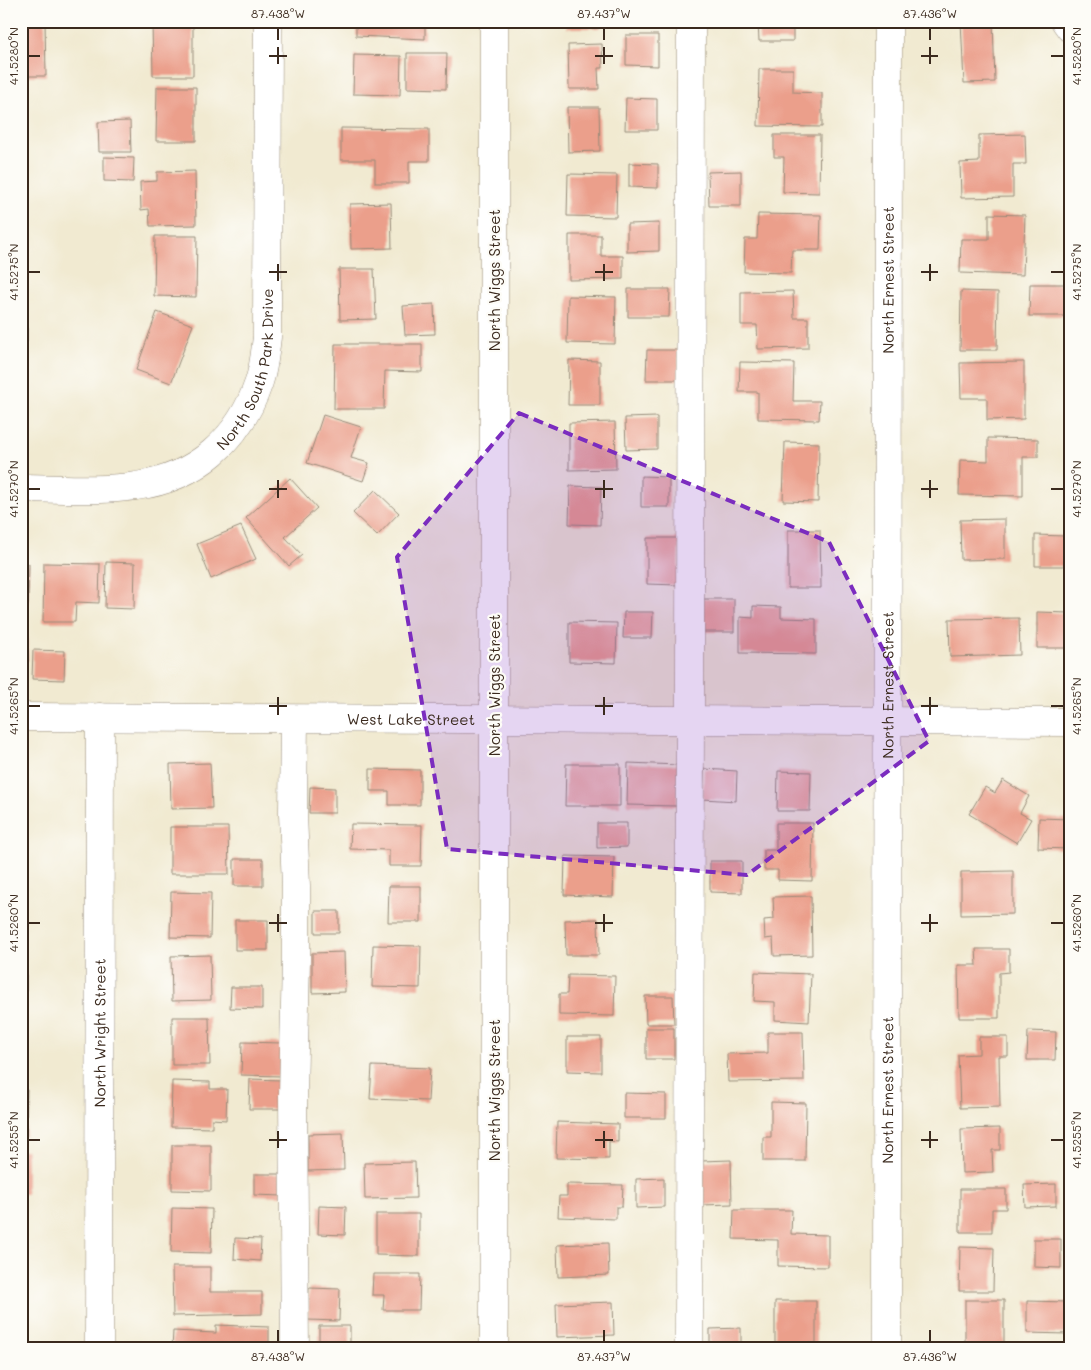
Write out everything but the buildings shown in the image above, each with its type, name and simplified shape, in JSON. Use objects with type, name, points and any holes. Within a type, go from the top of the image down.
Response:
[{"type":"street","name":"North South Park Drive","points":[[21,488],[118,488],[157,482],[192,468],[206,458],[220,447],[245,413],[260,380],[267,337],[268,21]]},
{"type":"street","name":"North Wiggs Street","points":[[494,21],[494,1349]]},
{"type":"street","points":[[689,1349],[691,21]]},
{"type":"street","name":"North Ernest Street","points":[[887,1349],[888,21]]},
{"type":"street","points":[[1065,21],[1070,28]]},
{"type":"street","name":"West Lake Street","points":[[21,717],[1070,722]]},
{"type":"street","name":"North Wright Street","points":[[99,1349],[100,717]]},
{"type":"street","points":[[294,719],[293,814],[296,886],[296,959],[292,1096],[295,1349]]},
{"type":"highlighted area","points":[[519,413],[829,542],[929,741],[747,875],[447,849],[397,557]]}]
